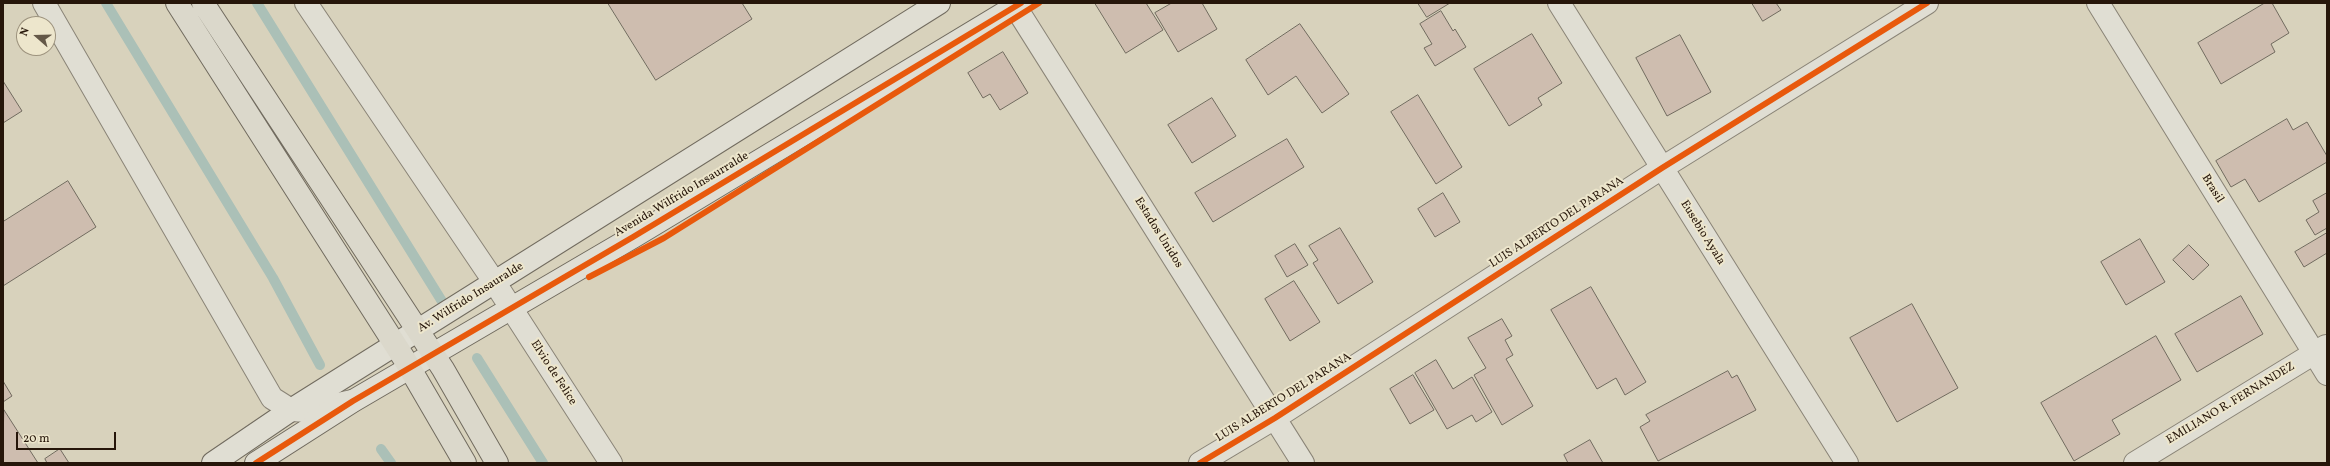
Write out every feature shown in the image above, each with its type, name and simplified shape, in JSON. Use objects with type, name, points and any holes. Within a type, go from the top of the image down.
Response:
[{"type":"highway","points":[[177,3],[410,367],[465,463]]},
{"type":"highway","points":[[203,3],[433,354],[497,463]]},
{"type":"street","points":[[44,3],[272,398],[291,410],[307,411],[353,401]]},
{"type":"street","name":"Elvio de Felice","points":[[306,3],[512,308],[611,463]]},
{"type":"street","name":"Avenida Wilfrido Insaurralde","points":[[546,250],[939,3]]},
{"type":"street","name":"Eusebio Ayala","points":[[1559,3],[1846,463]]},
{"type":"street","name":"LUIS ALBERTO DEL PARANA","points":[[1200,463],[1275,418],[1662,168],[1927,3]]},
{"type":"street","name":"Brasil","points":[[2098,3],[2321,349],[2327,374]]},
{"type":"street","name":"Avenida Wilfrido Insaurralde","points":[[353,401],[633,237],[1016,4]]},
{"type":"street","name":"Estados Unidos","points":[[1016,4],[1303,463]]},
{"type":"street","name":"Av. Wilfrido Insauralde","points":[[213,463],[291,410],[418,332],[546,250]]},
{"type":"street","name":"EMILIANO R. FERNANDEZ","points":[[2135,463],[2321,349]]},
{"type":"street","points":[[256,463],[353,401]]},
{"type":"building","points":[[608,3],[742,3],[752,19],[656,80]]},
{"type":"building","points":[[1095,3],[1146,3],[1163,30],[1126,53]]},
{"type":"building","points":[[1172,3],[1202,3],[1217,29],[1178,52],[1155,13]]},
{"type":"building","points":[[1418,3],[1450,3],[1427,17]]},
{"type":"building","points":[[1752,3],[1776,3],[1781,10],[1763,21]]},
{"type":"building","points":[[2265,3],[2272,3],[2289,33],[2271,44],[2275,52],[2221,84],[2198,43]]},
{"type":"building","points":[[1441,11],[1453,31],[1455,29],[1466,47],[1435,66],[1424,48],[1432,44],[1420,24]]},
{"type":"building","points":[[1300,24],[1349,94],[1322,113],[1296,76],[1268,95],[1246,60]]},
{"type":"building","points":[[1532,34],[1562,83],[1538,98],[1542,105],[1509,126],[1474,69]]},
{"type":"building","points":[[1680,35],[1711,92],[1667,116],[1636,58]]},
{"type":"building","points":[[1003,52],[1028,93],[1000,110],[990,94],[983,98],[968,73]]},
{"type":"building","points":[[3,81],[22,111],[3,123]]},
{"type":"building","points":[[1418,95],[1462,167],[1436,184],[1391,112]]},
{"type":"building","points":[[1212,98],[1236,136],[1192,163],[1168,125]]},
{"type":"building","points":[[2287,119],[2293,130],[2307,122],[2327,156],[2327,162],[2259,202],[2245,179],[2231,187],[2216,161]]},
{"type":"building","points":[[1287,139],[1304,167],[1213,222],[1195,193]]},
{"type":"building","points":[[68,181],[96,227],[3,286],[3,222]]},
{"type":"building","points":[[1443,193],[1460,222],[1435,237],[1418,209]]},
{"type":"building","points":[[2327,193],[2327,228],[2315,235],[2306,220],[2319,212],[2313,201]]},
{"type":"building","points":[[1340,228],[1373,282],[1338,304],[1313,263],[1318,260],[1309,246]]},
{"type":"building","points":[[2327,233],[2327,253],[2304,267],[2295,252]]},
{"type":"building","points":[[2140,239],[2165,282],[2126,305],[2101,262]]},
{"type":"building","points":[[1295,244],[1308,265],[1287,277],[1275,256]]},
{"type":"building","points":[[2189,245],[2209,265],[2193,280],[2173,260]]},
{"type":"building","points":[[1294,281],[1320,322],[1290,341],[1265,299]]},
{"type":"building","points":[[1591,287],[1646,382],[1625,395],[1616,378],[1597,389],[1551,310]]},
{"type":"building","points":[[2241,296],[2263,334],[2197,372],[2175,334]]},
{"type":"building","points":[[1912,304],[1958,388],[1897,422],[1850,338]]},
{"type":"building","points":[[1502,319],[1512,336],[1505,340],[1513,355],[1506,359],[1533,406],[1502,425],[1474,375],[1486,368],[1468,338]]},
{"type":"building","points":[[2156,336],[2181,380],[2112,420],[2120,434],[2074,461],[2041,403]]},
{"type":"building","points":[[1436,360],[1453,389],[1472,377],[1492,412],[1476,422],[1472,415],[1447,429],[1415,373]]},
{"type":"building","points":[[1728,371],[1732,378],[1737,375],[1756,410],[1658,461],[1640,427],[1650,421],[1646,415]]},
{"type":"building","points":[[1413,375],[1434,410],[1410,424],[1390,389]]},
{"type":"building","points":[[3,381],[12,396],[3,402]]},
{"type":"building","points":[[4,410],[38,463],[3,463]]},
{"type":"building","points":[[1590,440],[1603,463],[1568,463],[1564,455]]},
{"type":"building","points":[[60,449],[69,463],[47,463],[45,459]]},
{"type":"waterway","points":[[106,3],[273,278],[320,365]]},
{"type":"waterway","points":[[257,3],[448,311]]},
{"type":"waterway","points":[[477,358],[543,463]]},
{"type":"waterway","points":[[381,449],[391,463]]},
{"type":"cycle path","points":[[256,463],[353,401],[633,237],[1021,3]]},
{"type":"cycle path","points":[[589,277],[664,238],[1039,3]]},
{"type":"cycle path","points":[[1200,463],[1275,418],[1662,168],[1927,3]]}]
